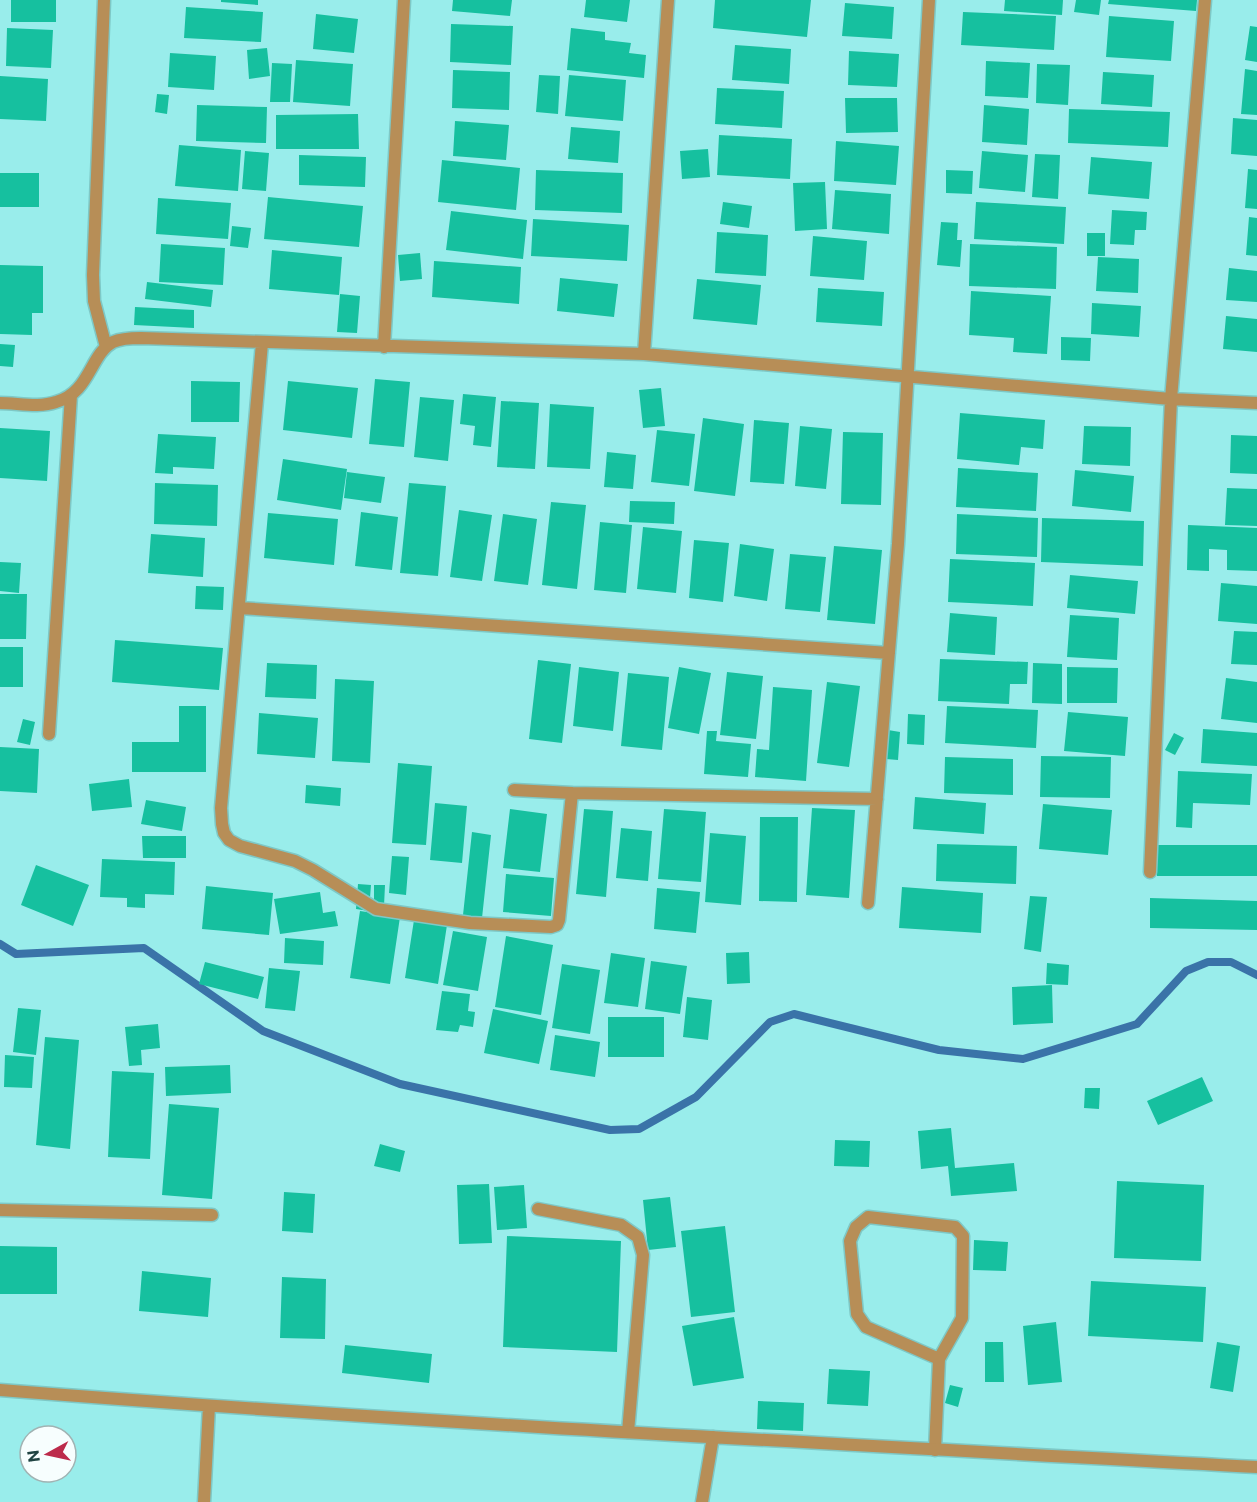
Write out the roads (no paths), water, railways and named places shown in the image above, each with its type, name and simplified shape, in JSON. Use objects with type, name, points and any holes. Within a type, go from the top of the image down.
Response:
[{"type":"street","points":[[104,0],[93,275],[94,301],[106,347]]},
{"type":"street","points":[[384,347],[404,0]]},
{"type":"street","points":[[644,354],[668,0]]},
{"type":"street","points":[[868,903],[889,653],[908,376],[929,0]]},
{"type":"street","points":[[1150,872],[1172,399],[1205,0]]},
{"type":"street","points":[[0,403],[56,403],[78,389],[106,347],[125,338],[141,338],[644,354],[1172,399],[1257,403]]},
{"type":"street","points":[[262,343],[221,808],[224,833],[229,840],[240,846],[295,861],[376,909],[470,922],[555,927],[559,920],[572,793]]},
{"type":"street","points":[[49,734],[71,395]]},
{"type":"street","points":[[240,608],[889,653]]},
{"type":"street","points":[[514,790],[877,800]]},
{"type":"street","points":[[538,1209],[621,1226],[638,1237],[643,1255],[628,1432]]},
{"type":"street","points":[[0,1210],[212,1215]]},
{"type":"street","points":[[934,1450],[939,1359],[962,1318],[963,1236],[955,1227],[868,1217],[855,1227],[850,1241],[857,1314],[866,1327],[939,1359]]},
{"type":"street","points":[[0,1390],[209,1406],[628,1432],[1257,1467]]},
{"type":"street","points":[[204,1502],[209,1406]]},
{"type":"street","points":[[702,1502],[713,1437]]},
{"type":"waterway","points":[[0,944],[16,954],[144,948],[263,1031],[400,1084],[610,1130],[639,1129],[696,1097],[770,1022],[794,1014],[939,1050],[1023,1059],[1137,1024],[1186,971],[1208,962],[1231,962],[1257,975]]}]
